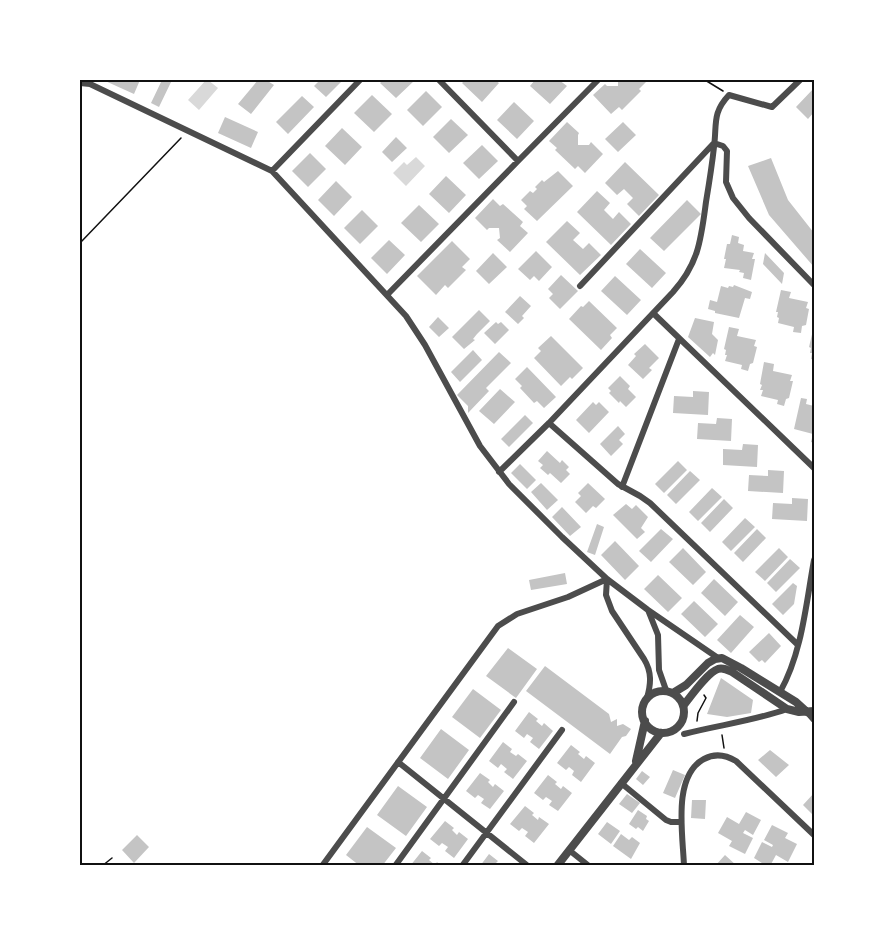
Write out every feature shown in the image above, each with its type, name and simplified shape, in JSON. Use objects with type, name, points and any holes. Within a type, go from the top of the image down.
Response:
[{"type":"street","points":[[272,171],[360,80]]},
{"type":"street","points":[[439,80],[518,161]]},
{"type":"street","points":[[387,295],[598,80]]},
{"type":"street","points":[[499,472],[549,423],[684,278],[699,248],[716,113],[722,103],[729,95],[772,107],[800,80]]},
{"type":"street","points":[[80,82],[90,82],[272,171],[406,316],[476,439],[499,472],[539,514],[607,579],[648,610],[718,658],[727,660],[811,711],[814,720]]},
{"type":"street","points":[[714,143],[720,144],[727,151],[726,182],[733,198],[814,285]]},
{"type":"street","points":[[580,286],[714,143]]},
{"type":"street","points":[[653,313],[814,468]]},
{"type":"street","points":[[622,487],[679,339]]},
{"type":"street","points":[[549,423],[622,487],[653,506],[798,645]]},
{"type":"street","points":[[780,692],[791,669],[798,645],[814,560]]},
{"type":"street","points":[[607,579],[606,595],[612,611],[648,666],[651,683],[642,711],[645,721],[652,730],[662,733],[672,731],[679,726],[684,718],[684,705],[670,692],[658,670],[658,635],[648,610]]},
{"type":"street","points":[[322,866],[502,623],[517,614],[568,597],[607,579]]},
{"type":"street","points":[[806,604],[814,609]]},
{"type":"street","points":[[647,698],[654,693],[670,692],[690,682],[708,663],[718,658]]},
{"type":"street","points":[[684,705],[715,670],[726,669],[788,709],[799,712],[811,711]]},
{"type":"street","points":[[395,866],[514,702]]},
{"type":"street","points":[[688,733],[788,709]]},
{"type":"street","points":[[635,765],[645,721]]},
{"type":"street","points":[[462,866],[562,730]]},
{"type":"street","points":[[557,866],[662,733]]},
{"type":"street","points":[[684,866],[681,822],[686,782],[698,763],[715,755],[725,755],[736,761],[814,834]]},
{"type":"street","points":[[398,762],[528,866]]},
{"type":"street","points":[[621,783],[666,820],[681,822]]},
{"type":"street","points":[[569,850],[589,866]]},
{"type":"path","points":[[705,80],[729,95]]},
{"type":"path","points":[[80,243],[188,131]]},
{"type":"path","points":[[688,733],[697,724],[698,713],[706,698],[699,687]]},
{"type":"path","points":[[720,725],[725,755]]},
{"type":"path","points":[[102,866],[112,858]]},
{"type":"shaded area","points":[[206,80],[218,88],[199,110],[188,100]]},
{"type":"shaded area","points":[[416,157],[425,166],[406,186],[393,173],[404,162],[407,165]]},
{"type":"building","points":[[103,80],[140,80],[134,94]]},
{"type":"building","points":[[162,80],[172,80],[159,107],[151,103]]},
{"type":"building","points":[[258,80],[266,80],[274,85],[251,114],[238,104]]},
{"type":"building","points":[[320,80],[343,80],[326,97],[314,86]]},
{"type":"building","points":[[383,80],[415,80],[396,98],[380,83]]},
{"type":"building","points":[[465,80],[495,80],[499,83],[482,102],[462,83]]},
{"type":"building","points":[[535,80],[559,80],[567,86],[550,104],[530,86]]},
{"type":"building","points":[[618,80],[644,80],[646,82],[639,89],[641,91],[622,110],[619,107],[611,114],[593,95],[605,84],[618,86]]},
{"type":"building","points":[[814,88],[814,112],[808,119],[796,107]]},
{"type":"building","points":[[426,91],[442,107],[423,126],[407,110]]},
{"type":"building","points":[[372,95],[392,114],[374,132],[354,113]]},
{"type":"building","points":[[302,96],[314,107],[288,134],[276,122]]},
{"type":"building","points":[[514,102],[534,121],[517,139],[497,120]]},
{"type":"building","points":[[225,117],[258,132],[251,148],[218,133]]},
{"type":"building","points":[[451,119],[468,135],[449,153],[433,137]]},
{"type":"building","points":[[567,122],[579,133],[578,145],[589,145],[591,142],[603,154],[585,173],[578,166],[575,169],[549,141]]},
{"type":"building","points":[[623,122],[636,135],[618,152],[605,139]]},
{"type":"building","points":[[342,128],[362,147],[345,165],[325,146]]},
{"type":"building","points":[[396,137],[407,148],[392,162],[382,152]]},
{"type":"building","points":[[482,145],[498,161],[479,179],[463,163]]},
{"type":"building","points":[[310,153],[326,169],[308,187],[292,171]]},
{"type":"building","points":[[771,158],[788,200],[814,233],[814,267],[769,215],[748,166]]},
{"type":"building","points":[[625,162],[659,195],[639,216],[627,204],[633,198],[624,189],[617,195],[605,183]]},
{"type":"building","points":[[558,171],[573,186],[537,221],[524,209],[527,206],[521,200],[530,191],[533,193],[542,180],[544,182]]},
{"type":"building","points":[[446,176],[466,195],[449,213],[429,194]]},
{"type":"building","points":[[336,181],[352,197],[334,216],[318,200]]},
{"type":"building","points":[[597,191],[610,203],[604,210],[613,219],[619,212],[631,224],[611,245],[577,212]]},
{"type":"building","points":[[493,199],[500,206],[503,204],[523,222],[520,226],[528,233],[510,252],[497,240],[500,238],[499,228],[487,230],[475,218]]},
{"type":"building","points":[[687,200],[701,214],[664,251],[650,238]]},
{"type":"building","points":[[419,205],[439,224],[421,242],[401,223]]},
{"type":"building","points":[[362,210],[378,226],[360,244],[344,228]]},
{"type":"building","points":[[567,221],[580,233],[573,240],[583,249],[589,243],[601,255],[580,275],[546,242]]},
{"type":"building","points":[[732,235],[739,237],[738,243],[744,245],[743,251],[754,253],[751,280],[743,278],[744,273],[739,272],[740,270],[724,268],[727,244],[730,244]]},
{"type":"building","points":[[389,240],[405,255],[387,274],[371,258]]},
{"type":"building","points":[[452,241],[470,259],[462,267],[466,270],[448,288],[445,285],[436,295],[417,276]]},
{"type":"building","points":[[640,249],[666,273],[652,288],[626,264]]},
{"type":"building","points":[[536,251],[552,267],[539,281],[534,276],[530,280],[518,269]]},
{"type":"building","points":[[493,253],[507,267],[489,284],[476,271]]},
{"type":"building","points":[[765,253],[784,273],[782,284],[763,264]]},
{"type":"building","points":[[561,275],[578,291],[560,309],[549,298],[553,294],[548,289]]},
{"type":"building","points":[[615,276],[641,300],[627,315],[601,291]]},
{"type":"building","points":[[734,285],[752,292],[750,299],[745,298],[739,318],[715,313],[708,309],[710,300],[717,302],[721,286],[728,288]]},
{"type":"building","points":[[781,290],[791,292],[789,298],[808,302],[806,325],[802,326],[801,333],[793,332],[794,327],[778,323],[778,312],[776,312]]},
{"type":"building","points":[[520,296],[531,306],[518,324],[505,312]]},
{"type":"building","points":[[589,301],[617,328],[610,335],[612,338],[601,350],[569,319]]},
{"type":"building","points":[[479,310],[490,321],[473,339],[475,340],[464,349],[452,337]]},
{"type":"building","points":[[438,317],[449,328],[439,337],[429,327]]},
{"type":"building","points":[[695,318],[714,322],[712,334],[718,340],[715,355],[713,353],[710,357],[688,337]]},
{"type":"building","points":[[496,322],[498,324],[501,322],[509,330],[495,344],[484,333]]},
{"type":"building","points":[[814,326],[814,360],[811,359],[812,353],[809,347]]},
{"type":"building","points":[[729,327],[739,329],[737,336],[756,340],[754,346],[757,347],[753,363],[750,364],[748,371],[741,369],[742,365],[725,361],[727,355],[724,349]]},
{"type":"building","points":[[551,336],[583,368],[561,386],[534,358],[541,351],[538,348]]},
{"type":"building","points":[[645,344],[659,358],[649,368],[652,370],[643,379],[628,365],[636,356],[634,354]]},
{"type":"building","points":[[473,350],[482,360],[460,382],[451,372]]},
{"type":"building","points":[[499,352],[511,363],[486,388],[489,391],[468,413],[468,406],[457,395]]},
{"type":"building","points":[[764,362],[774,364],[773,371],[792,375],[789,398],[786,399],[784,406],[777,404],[778,400],[761,396],[763,390],[760,390],[762,385],[760,384]]},
{"type":"building","points":[[527,367],[556,397],[544,408],[537,401],[534,403],[515,379]]},
{"type":"building","points":[[620,376],[630,386],[628,389],[636,397],[626,407],[609,393],[611,391],[608,388]]},
{"type":"building","points":[[500,389],[515,402],[494,424],[479,411]]},
{"type":"building","points":[[693,391],[709,392],[708,415],[673,413],[674,396],[693,397]]},
{"type":"building","points":[[801,398],[807,399],[806,404],[814,406],[814,443],[811,442],[813,434],[794,429]]},
{"type":"building","points":[[593,402],[596,405],[599,402],[609,412],[589,433],[576,420]]},
{"type":"building","points":[[525,415],[533,423],[509,447],[501,439]]},
{"type":"building","points":[[717,418],[732,419],[731,441],[697,439],[698,423],[716,424]]},
{"type":"building","points":[[618,426],[625,434],[619,440],[623,444],[611,456],[600,444]]},
{"type":"building","points":[[743,444],[758,445],[757,467],[723,465],[723,449],[742,450]]},
{"type":"building","points":[[547,451],[560,463],[562,460],[569,467],[566,470],[570,474],[561,483],[540,468],[543,465],[538,461]]},
{"type":"building","points":[[678,461],[687,470],[664,493],[655,484]]},
{"type":"building","points":[[520,464],[536,480],[527,489],[511,473]]},
{"type":"building","points":[[768,470],[784,471],[783,493],[748,491],[749,475],[768,476]]},
{"type":"building","points":[[690,471],[700,480],[676,504],[667,495]]},
{"type":"building","points":[[541,483],[558,500],[547,510],[531,492]]},
{"type":"building","points":[[588,483],[605,499],[596,508],[593,506],[586,513],[575,502],[581,496],[578,493]]},
{"type":"building","points":[[712,488],[722,497],[698,521],[689,512]]},
{"type":"building","points":[[792,498],[808,499],[807,521],[772,519],[773,503],[792,504]]},
{"type":"building","points":[[724,499],[733,508],[710,532],[701,523]]},
{"type":"building","points":[[626,504],[632,509],[636,505],[648,517],[641,528],[645,532],[637,539],[613,515]]},
{"type":"building","points":[[562,507],[581,527],[570,536],[552,517]]},
{"type":"building","points":[[745,518],[755,527],[731,551],[722,542]]},
{"type":"building","points":[[597,524],[604,527],[595,555],[587,552]]},
{"type":"building","points":[[661,529],[673,539],[651,562],[639,551]]},
{"type":"building","points":[[757,529],[766,538],[743,562],[734,553]]},
{"type":"building","points":[[615,541],[639,566],[625,580],[601,555]]},
{"type":"building","points":[[683,548],[706,572],[693,585],[669,562]]},
{"type":"building","points":[[779,548],[788,557],[765,581],[755,572]]},
{"type":"building","points":[[790,559],[800,568],[776,592],[767,583]]},
{"type":"building","points":[[565,573],[567,584],[531,590],[529,580]]},
{"type":"building","points":[[658,575],[682,598],[668,612],[644,589]]},
{"type":"building","points":[[714,579],[738,602],[725,616],[701,593]]},
{"type":"building","points":[[793,583],[797,586],[794,604],[783,615],[772,604]]},
{"type":"building","points":[[694,601],[718,624],[705,637],[681,614]]},
{"type":"building","points":[[740,615],[754,627],[731,653],[717,640]]},
{"type":"building","points":[[769,633],[781,646],[765,663],[762,660],[759,662],[749,652]]},
{"type":"building","points":[[508,648],[537,669],[516,698],[486,676]]},
{"type":"building","points":[[545,666],[609,714],[611,722],[617,719],[617,726],[623,724],[631,729],[610,754],[526,691]]},
{"type":"building","points":[[721,678],[753,700],[751,713],[727,717],[707,714]]},
{"type":"building","points":[[473,689],[501,710],[480,738],[452,717]]},
{"type":"building","points":[[529,712],[538,719],[536,721],[542,726],[544,723],[553,731],[539,749],[530,742],[533,738],[527,734],[524,738],[515,731]]},
{"type":"building","points":[[441,729],[469,750],[448,779],[420,758]]},
{"type":"building","points":[[503,742],[512,749],[510,752],[516,756],[518,754],[527,761],[513,779],[504,772],[507,769],[501,764],[498,768],[489,761]]},
{"type":"building","points":[[571,745],[580,752],[578,754],[584,759],[586,756],[595,763],[581,782],[572,775],[574,771],[569,767],[566,770],[557,763]]},
{"type":"building","points":[[770,750],[789,765],[776,777],[758,760]]},
{"type":"building","points":[[673,770],[685,775],[675,798],[663,793]]},
{"type":"building","points":[[642,771],[650,777],[643,785],[636,779]]},
{"type":"building","points":[[480,773],[490,780],[488,782],[493,787],[495,784],[504,791],[490,809],[481,803],[484,799],[478,795],[475,798],[466,791]]},
{"type":"building","points":[[548,775],[557,782],[555,784],[561,789],[563,786],[572,793],[558,811],[549,805],[552,801],[546,797],[543,800],[534,793]]},
{"type":"building","points":[[398,786],[427,807],[406,836],[377,815]]},
{"type":"building","points":[[814,793],[814,816],[803,805]]},
{"type":"building","points":[[627,794],[640,803],[632,813],[619,804]]},
{"type":"building","points":[[692,800],[706,800],[705,819],[691,818]]},
{"type":"building","points":[[525,806],[534,813],[532,815],[538,820],[539,817],[549,824],[534,843],[525,836],[528,832],[522,828],[519,831],[510,824]]},
{"type":"building","points":[[638,810],[647,816],[646,819],[649,821],[643,831],[629,824]]},
{"type":"building","points":[[746,812],[761,820],[753,835],[745,830],[743,833],[753,838],[745,854],[729,846],[732,841],[718,833],[727,817],[739,824]]},
{"type":"building","points":[[445,821],[454,828],[452,830],[457,835],[459,832],[468,839],[454,858],[445,851],[448,847],[442,843],[439,846],[430,839]]},
{"type":"building","points":[[607,822],[620,831],[611,844],[598,834]]},
{"type":"building","points":[[772,825],[788,833],[785,838],[797,844],[788,862],[776,855],[770,866],[767,866],[754,858],[762,842],[772,847],[773,845],[764,840]]},
{"type":"building","points":[[367,827],[396,848],[382,866],[360,866],[346,855]]},
{"type":"building","points":[[621,834],[629,840],[632,837],[640,843],[631,859],[613,846]]},
{"type":"building","points":[[137,835],[149,847],[134,863],[122,850]]},
{"type":"building","points":[[422,851],[431,858],[429,860],[435,865],[437,862],[441,866],[410,866]]},
{"type":"building","points":[[489,854],[498,861],[496,863],[499,866],[480,866]]},
{"type":"building","points":[[725,855],[737,866],[715,866]]}]
